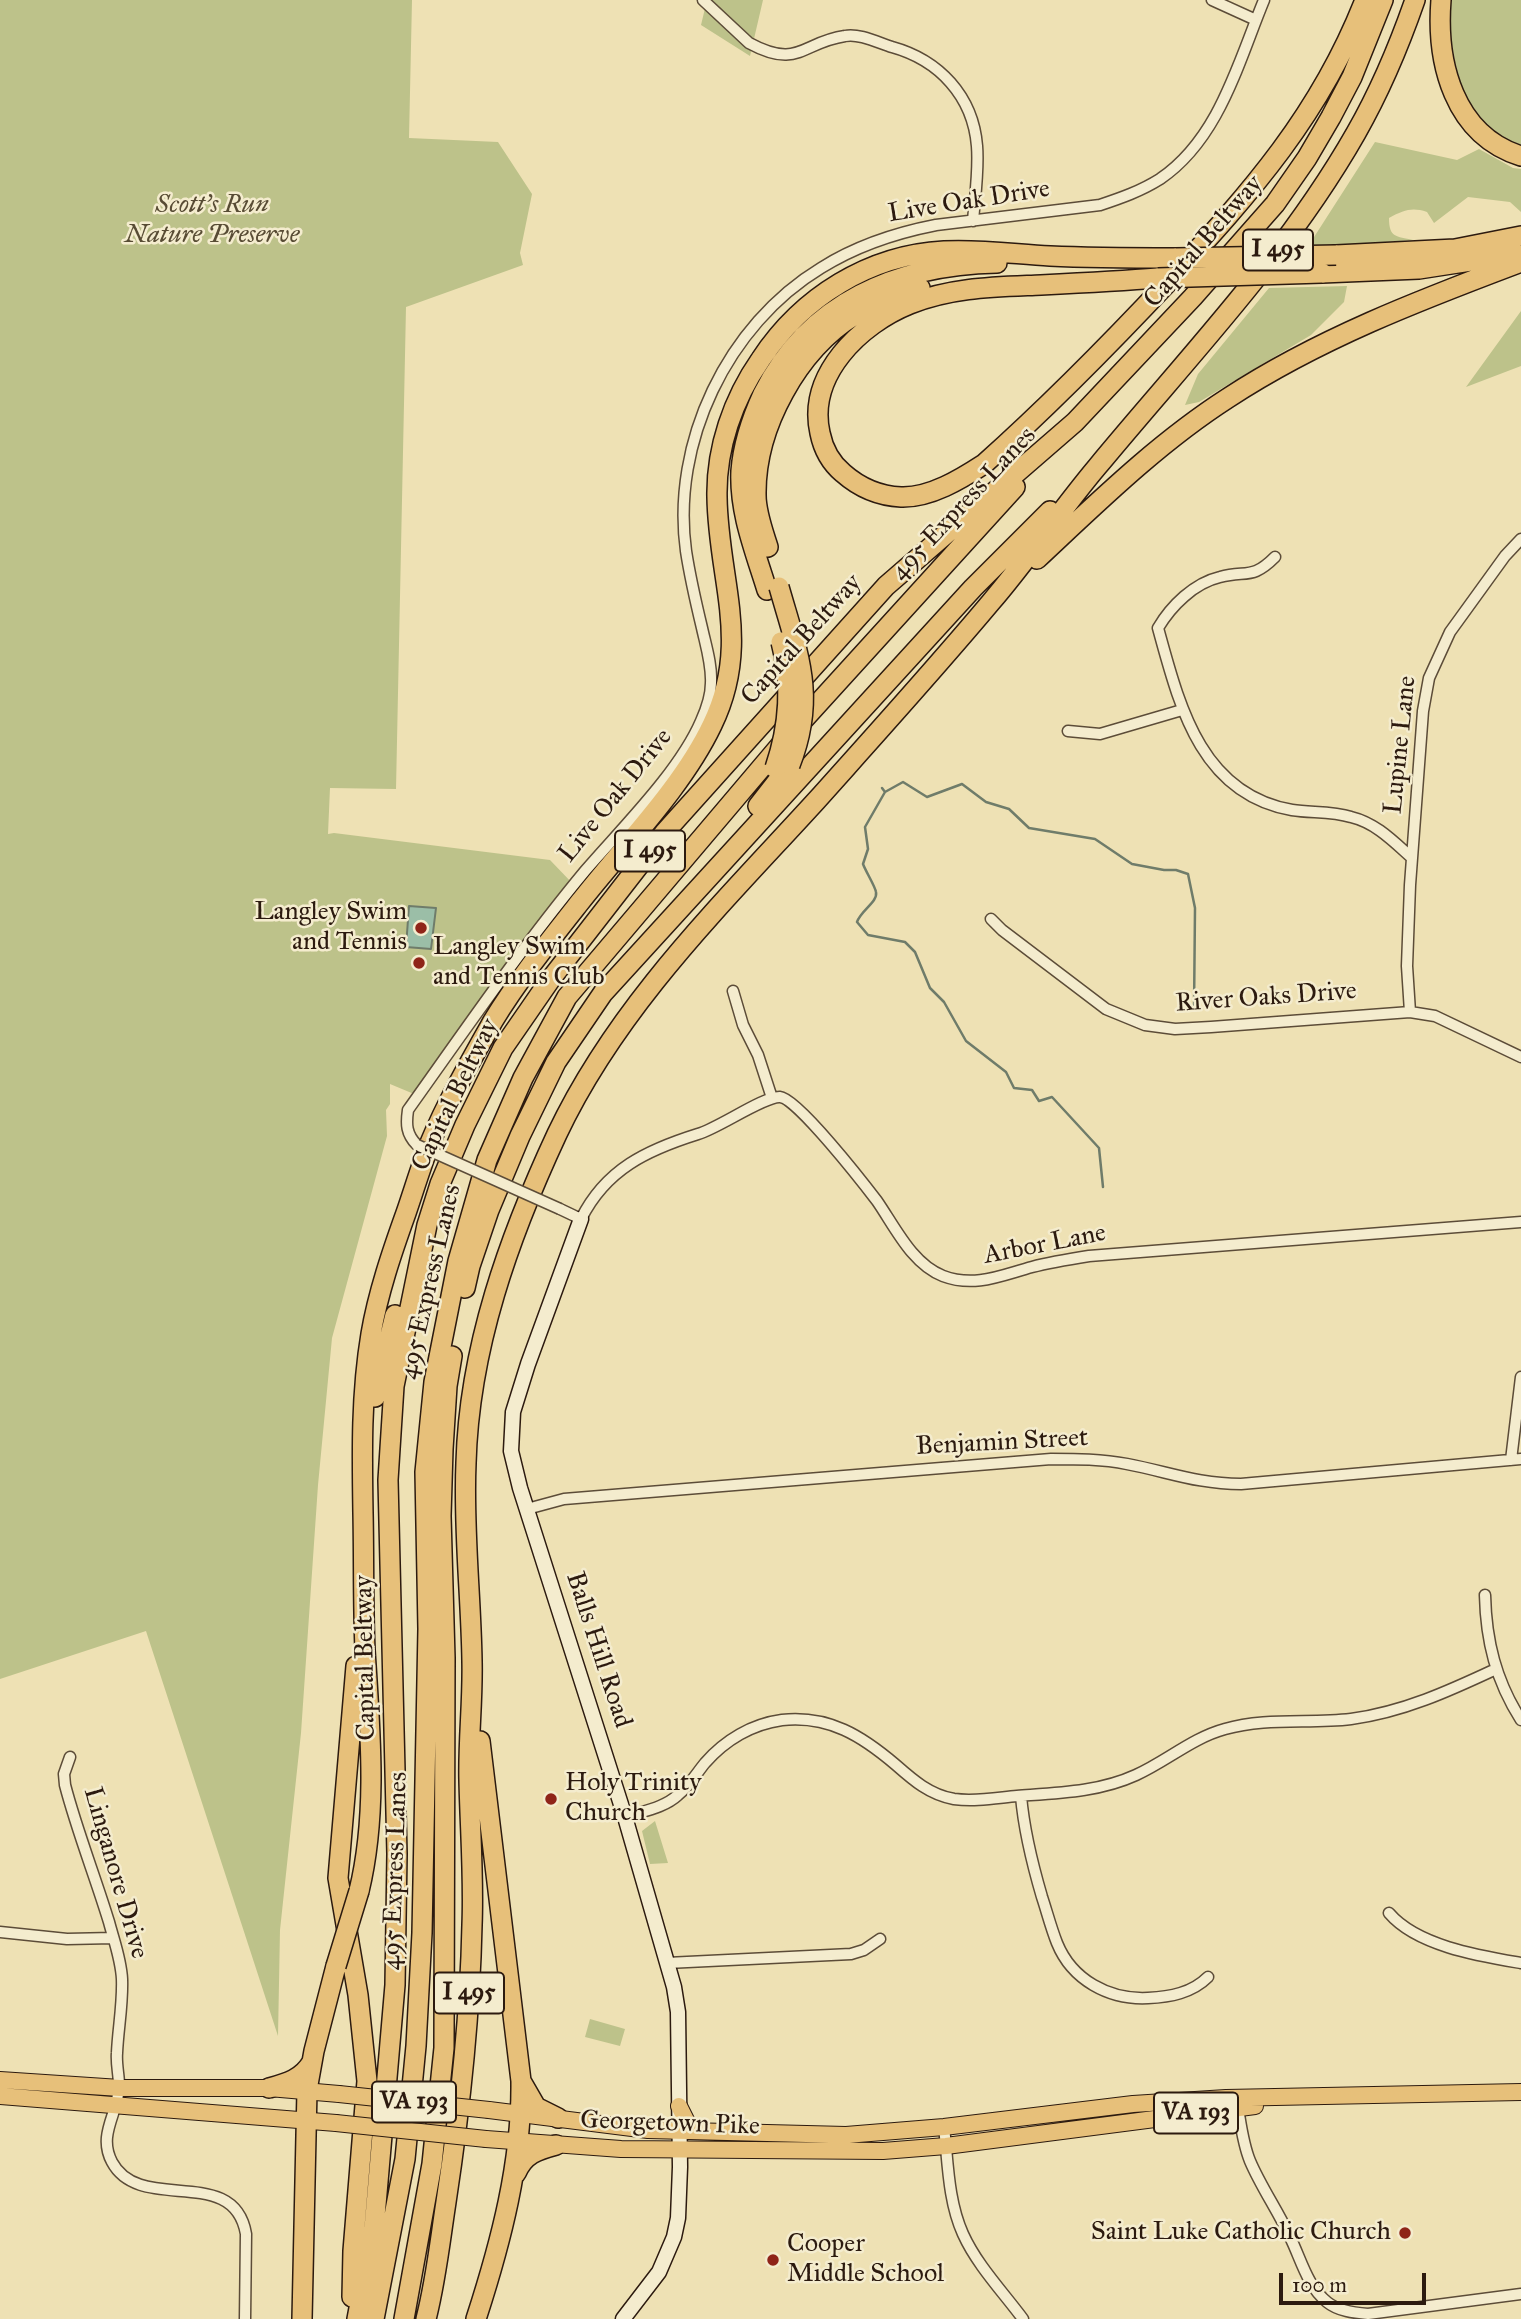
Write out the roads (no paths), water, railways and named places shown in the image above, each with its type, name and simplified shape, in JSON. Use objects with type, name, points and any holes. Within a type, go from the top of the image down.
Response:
[{"type":"highway","points":[[1158,278],[958,289],[907,305],[861,335],[840,356],[826,378],[820,393],[817,421],[827,453],[838,469],[856,484],[879,494],[903,497],[934,490],[964,477],[984,464],[1092,363],[1254,187],[1289,142],[1313,104],[1336,65],[1365,0]]},
{"type":"highway","name":"Capital Beltway","points":[[354,2319],[374,2228],[394,1985],[397,1854],[389,1504],[394,1386],[427,1225],[440,1184],[460,1137],[503,1048],[550,980],[665,832],[886,586],[1075,422],[1193,297],[1275,204],[1331,117],[1352,77],[1383,0]]},
{"type":"highway","name":"I 495","points":[[426,2319],[438,2261],[458,2122],[469,1989],[472,1912],[469,1775],[472,1663],[465,1502],[466,1454],[473,1388],[482,1339],[501,1272],[556,1136],[595,1066],[661,972],[868,743],[995,597],[1094,470],[1237,302],[1286,240],[1356,133],[1376,96],[1415,0]]},
{"type":"highway","points":[[1441,0],[1441,45],[1446,73],[1459,107],[1467,120],[1491,142],[1521,156]]},
{"type":"highway","points":[[603,993],[659,916],[755,810],[800,741],[804,682],[742,502],[741,470],[746,440],[756,409],[774,372],[797,342],[825,317],[865,291],[905,275],[944,267],[990,263],[1336,256],[1455,249],[1521,236]]},
{"type":"highway","points":[[302,2319],[307,2090],[336,1966],[365,1869],[370,1802],[370,1728],[363,1598],[362,1417],[372,1332],[388,1262],[430,1142],[495,1017],[580,902],[681,776],[712,727],[724,696],[732,663],[731,610],[717,509],[718,468],[733,408],[756,365],[783,330],[819,296],[866,269],[914,254],[944,251],[1176,258]]},
{"type":"highway","points":[[567,998],[783,766],[789,683],[756,496],[759,464],[767,428],[786,386],[817,347],[855,315],[893,297],[925,287],[959,281],[1158,278],[1419,269],[1521,253]]},
{"type":"highway","points":[[995,597],[1144,461],[1228,398],[1337,337],[1521,262]]},
{"type":"highway","name":"495 Express Lanes","points":[[374,2319],[405,2159],[416,2046],[422,1933],[428,1629],[425,1472],[434,1382],[457,1261],[486,1160],[523,1078],[567,998],[784,741],[1075,422]]},
{"type":"highway","name":"495 Express Lanes","points":[[404,2319],[432,2164],[444,2048],[445,1658],[441,1516],[447,1386],[470,1266],[489,1210],[520,1136],[556,1062],[603,993],[973,587],[1094,470]]},
{"type":"highway","points":[[363,1518],[375,1395],[402,1292],[427,1225]]},
{"type":"highway","points":[[354,2319],[353,2250],[368,2081],[358,1995],[338,1878],[363,1598]]},
{"type":"highway","points":[[472,1663],[521,2081],[521,2113],[512,2184],[501,2236],[476,2319]]},
{"type":"highway","points":[[270,2088],[299,2077],[312,2061]]},
{"type":"highway","points":[[521,2081],[536,2107],[558,2119]]},
{"type":"highway","points":[[512,2184],[521,2163],[529,2154],[556,2145]]},
{"type":"main road","name":"Georgetown Pike","points":[[0,2081],[307,2120],[486,2139],[621,2149],[680,2150],[883,2151],[946,2146],[1337,2097]]},
{"type":"main road","name":"Georgetown Pike","points":[[0,2096],[75,2100],[270,2088],[680,2132],[846,2135],[944,2127],[1133,2104],[1226,2098],[1521,2092]]},
{"type":"main road","points":[[679,2106],[690,2126],[717,2134]]},
{"type":"street","points":[[703,0],[749,43],[757,47],[790,55],[848,35],[910,52],[942,72],[961,94],[974,125],[978,152],[973,221]]},
{"type":"street","points":[[1212,0],[1256,20]]},
{"type":"street","name":"Live Oak Drive","points":[[581,1219],[417,1145],[411,1139],[406,1126],[408,1110],[517,959],[685,750],[701,721],[708,703],[711,683],[708,656],[686,553],[684,496],[690,457],[698,429],[706,405],[729,360],[745,337],[782,297],[818,269],[871,243],[909,230],[1100,205],[1134,193],[1160,179],[1185,157],[1218,110],[1264,0]]},
{"type":"street","name":"Lupine Lane","points":[[1410,1012],[1407,946],[1412,858],[1423,711],[1434,663],[1450,632],[1505,556],[1521,539]]},
{"type":"street","points":[[1275,557],[1263,569],[1251,574],[1220,577],[1204,582],[1167,612],[1158,628],[1182,710],[1205,754],[1215,767],[1241,789],[1273,805],[1291,810],[1350,816],[1366,822],[1412,858]]},
{"type":"street","points":[[1068,731],[1100,734],[1182,710]]},
{"type":"street","name":"River Oaks Drive","points":[[991,919],[1106,1009],[1145,1025],[1175,1029],[1410,1012],[1442,1019],[1521,1057]]},
{"type":"street","points":[[733,991],[743,1025],[758,1055],[772,1098]]},
{"type":"street","name":"Arbor Lane","points":[[772,1098],[782,1097],[801,1110],[875,1199],[918,1257],[941,1275],[962,1280],[985,1281],[1040,1265],[1089,1256],[1521,1222]]},
{"type":"street","name":"Balls Hill Road","points":[[623,2319],[659,2272],[674,2237],[680,2200],[678,2012],[667,1963],[625,1817],[511,1451],[513,1412],[528,1364],[590,1200],[607,1180],[639,1158],[720,1126],[772,1098]]},
{"type":"street","points":[[1516,1459],[1521,1377]]},
{"type":"street","name":"Benjamin Street","points":[[527,1509],[564,1499],[1051,1459],[1095,1459],[1127,1464],[1197,1482],[1228,1484],[1269,1483],[1516,1459]]},
{"type":"street","points":[[1485,1595],[1487,1634],[1496,1669],[1521,1720]]},
{"type":"street","points":[[625,1817],[677,1797],[708,1760],[733,1738],[763,1724],[796,1719],[829,1723],[859,1736],[910,1778],[935,1794],[965,1800],[1021,1796],[1083,1790],[1122,1781],[1206,1735],[1245,1724],[1350,1719],[1396,1710],[1496,1669]]},
{"type":"street","name":"Linganore Drive","points":[[70,1757],[64,1774],[65,1785],[113,1938],[122,1980],[117,2096],[108,2123],[107,2151],[125,2178],[156,2189],[223,2199],[239,2212],[246,2234],[245,2319]]},
{"type":"street","points":[[1021,1796],[1024,1830],[1035,1873],[1057,1943],[1074,1969],[1099,1989],[1111,1994],[1143,1998],[1184,1992],[1208,1977]]},
{"type":"street","points":[[1390,1913],[1398,1923],[1415,1934],[1482,1955],[1521,1963]]},
{"type":"street","points":[[0,1932],[67,1939],[113,1938]]},
{"type":"street","points":[[667,1963],[851,1954],[864,1950],[880,1939]]},
{"type":"street","points":[[1238,2108],[1250,2162],[1313,2286],[1329,2304],[1342,2310],[1368,2314],[1521,2294]]},
{"type":"street","points":[[944,2127],[952,2197],[963,2234],[971,2249],[1023,2319]]},
{"type":"waterway","points":[[885,792],[903,782],[927,797],[962,784],[986,802],[1009,809],[1029,828],[1095,839],[1132,864],[1188,874],[1195,908],[1194,1010]]},
{"type":"waterway","points":[[882,788],[885,792],[865,827],[868,849],[863,864],[876,896],[857,922],[868,935],[905,942],[915,952],[930,988],[944,1002],[966,1041],[1006,1072],[1014,1088],[1032,1090],[1039,1101],[1052,1097],[1099,1148],[1103,1187]]},
{"type":"place","name":"Langley Swim and Tennis","points":[[421,928]]},
{"type":"place","name":"Langley Swim and Tennis Club","points":[[419,963]]},
{"type":"place","name":"Holy Trinity Church","points":[[551,1799]]},
{"type":"place","name":"Saint Luke Catholic Church","points":[[1405,2233]]},
{"type":"place","name":"Cooper Middle School","points":[[773,2260]]},
{"type":"park label","name":"Scott's Run Nature Preserve","points":[[212,221]]}]
